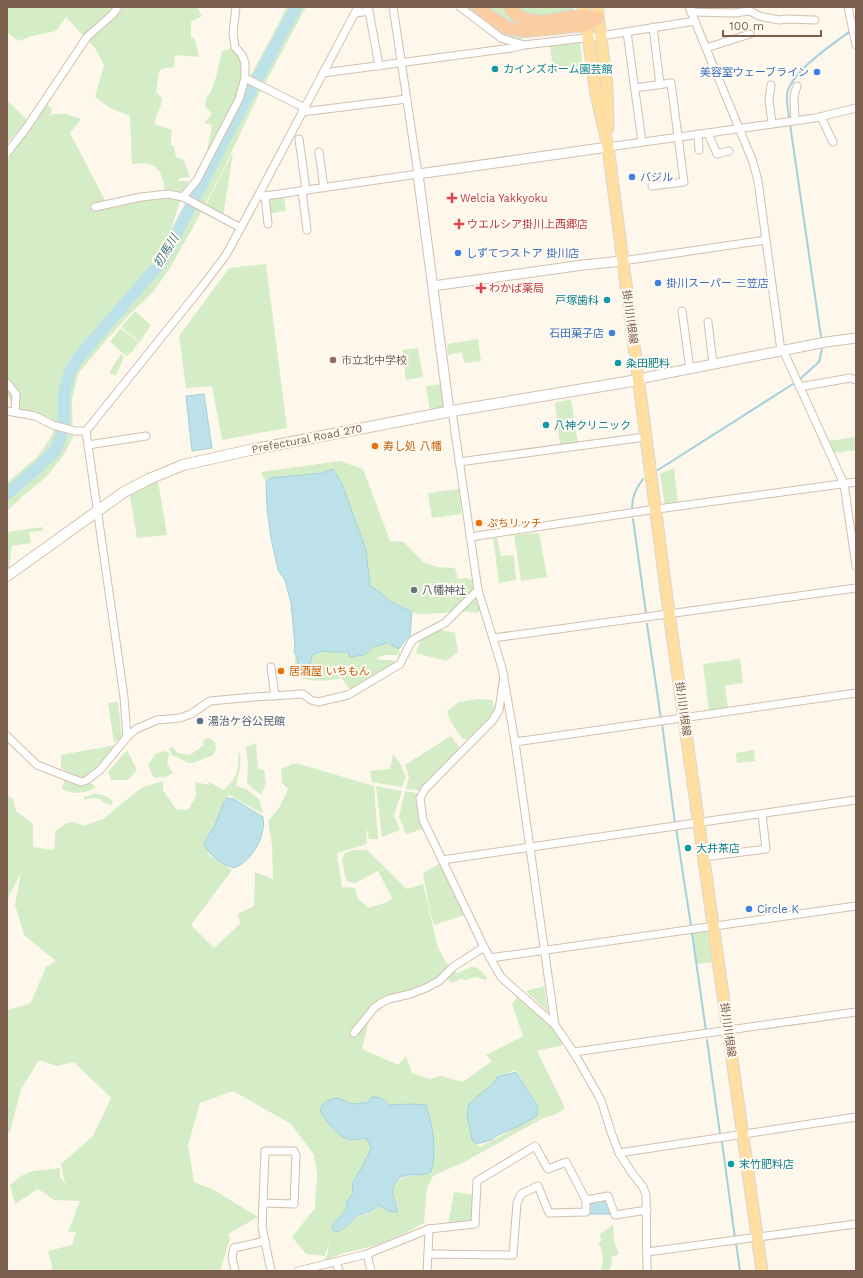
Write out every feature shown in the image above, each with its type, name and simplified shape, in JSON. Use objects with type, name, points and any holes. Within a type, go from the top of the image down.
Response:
[{"type":"highway","points":[[479,7],[508,28],[526,31],[586,21],[598,13]]},
{"type":"highway","points":[[510,7],[511,10],[521,17],[536,22],[586,21]]},
{"type":"main road","name":"掛川川根線","points":[[598,13],[607,86],[609,132],[608,147]]},
{"type":"main road","name":"掛川川根線","points":[[586,21],[596,94],[608,147],[669,614],[762,1271]]},
{"type":"main road","name":"Prefectural Road 270","points":[[7,576],[124,492],[183,464],[450,411],[638,380]]},
{"type":"street","points":[[7,153],[87,37],[113,14],[118,7]]},
{"type":"street","points":[[185,198],[197,180],[239,99],[247,79],[245,63],[242,55],[236,47],[233,33],[236,7]]},
{"type":"street","points":[[394,7],[450,411],[478,590],[504,676],[556,1025]]},
{"type":"street","points":[[460,7],[501,38],[524,45]]},
{"type":"street","points":[[848,7],[856,45]]},
{"type":"street","points":[[814,20],[787,18],[779,20],[759,16],[750,11],[734,13],[695,9],[695,21],[741,129],[753,162],[782,351],[844,484],[856,566]]},
{"type":"street","points":[[127,737],[124,697],[86,431],[226,255],[241,228],[262,196],[304,110],[357,10],[369,11],[379,66]]},
{"type":"street","points":[[323,73],[512,48],[524,45],[586,21],[601,36],[695,21]]},
{"type":"street","points":[[653,27],[660,85]]},
{"type":"street","points":[[627,32],[642,142]]},
{"type":"street","points":[[706,48],[750,34]]},
{"type":"street","points":[[247,79],[304,110],[407,99]]},
{"type":"street","points":[[635,88],[671,83],[684,182],[652,186]]},
{"type":"street","points":[[771,85],[769,100],[772,124]]},
{"type":"street","points":[[795,121],[794,96],[797,86]]},
{"type":"street","points":[[262,196],[783,123],[820,117],[856,108]]},
{"type":"street","points":[[820,117],[833,142]]},
{"type":"street","points":[[708,133],[717,154],[729,151]]},
{"type":"street","points":[[698,134],[699,150]]},
{"type":"street","points":[[299,139],[307,230]]},
{"type":"street","points":[[319,152],[324,188]]},
{"type":"street","points":[[95,207],[141,197],[168,194],[185,198],[241,228]]},
{"type":"street","points":[[262,196],[268,224]]},
{"type":"street","points":[[432,286],[766,240]]},
{"type":"street","points":[[682,312],[690,369]]},
{"type":"street","points":[[708,322],[713,364]]},
{"type":"street","points":[[638,380],[832,341],[856,338]]},
{"type":"street","points":[[799,387],[850,378],[856,380]]},
{"type":"street","points":[[7,383],[16,394],[15,412]]},
{"type":"street","points":[[7,411],[35,416],[53,426],[75,431],[86,431]]},
{"type":"street","points":[[88,445],[146,436]]},
{"type":"street","points":[[459,462],[645,437]]},
{"type":"street","points":[[470,537],[856,482]]},
{"type":"street","points":[[493,638],[856,588]]},
{"type":"street","points":[[7,736],[37,765],[81,782],[87,780],[100,770],[127,737],[136,729],[158,720],[180,718],[191,714],[210,701],[303,694],[311,700],[318,702],[348,695],[400,664],[411,642],[445,623],[478,590]]},
{"type":"street","points":[[270,667],[275,696]]},
{"type":"street","points":[[504,676],[499,710],[493,720],[425,789],[420,798],[423,820],[484,947],[501,977],[556,1025],[574,1052],[601,1100],[619,1153],[643,1187],[646,1195],[647,1271]]},
{"type":"street","points":[[515,742],[856,693]]},
{"type":"street","points":[[442,860],[530,846],[856,800]]},
{"type":"street","points":[[704,857],[766,849],[762,814]]},
{"type":"street","points":[[490,958],[856,906]]},
{"type":"street","points":[[354,1032],[374,1008],[380,1004],[389,999],[426,988],[439,981],[453,967],[484,947]]},
{"type":"street","points":[[574,1052],[856,1012]]},
{"type":"street","points":[[619,1153],[856,1117]]},
{"type":"street","points":[[298,1271],[367,1254],[429,1229],[475,1224],[477,1181],[535,1146],[548,1169],[566,1162],[586,1200],[586,1212],[549,1213],[538,1186],[521,1194],[517,1203],[513,1255],[428,1254]]},
{"type":"street","points":[[263,1203],[294,1204],[296,1155],[294,1152],[265,1151],[262,1227],[271,1271]]},
{"type":"street","points":[[586,1200],[608,1196],[615,1215],[647,1210]]},
{"type":"street","points":[[647,1252],[856,1224]]},
{"type":"street","points":[[427,1271],[429,1229]]},
{"type":"street","points":[[235,1271],[232,1256],[234,1248],[264,1241]]},
{"type":"street","points":[[367,1254],[371,1271]]},
{"type":"street","points":[[336,1262],[338,1271]]},
{"type":"green space","points":[[7,7],[197,7],[202,16],[191,22],[191,37],[195,39],[199,57],[175,55],[174,67],[159,71],[156,92],[162,98],[161,106],[154,124],[172,130],[171,145],[174,146],[176,157],[184,160],[190,177],[180,178],[178,181],[189,181],[181,196],[161,192],[165,188],[161,175],[155,167],[146,164],[132,164],[130,116],[110,108],[95,97],[104,65],[95,48],[66,17],[56,31],[32,36],[19,41],[7,33]]},
{"type":"green space","points":[[287,7],[306,7],[257,98],[222,172],[191,231],[170,268],[153,292],[131,313],[78,374],[72,400],[73,437],[63,456],[46,477],[24,495],[8,510],[7,513],[7,483],[38,456],[53,434],[53,421],[48,417],[15,412],[7,393],[7,161],[46,104],[52,109],[50,117],[53,114],[66,114],[81,119],[70,133],[107,204],[173,198],[180,201],[168,240],[176,221],[196,184],[206,156],[212,125],[204,123],[212,114],[205,106],[207,95],[210,94],[216,77],[222,51],[235,47],[243,60],[247,82]]},
{"type":"green space","points":[[467,7],[472,7],[492,24],[523,35],[521,41],[500,34]]},
{"type":"green space","points":[[483,7],[506,7],[527,28],[509,24]]},
{"type":"green space","points":[[514,7],[574,7],[574,12],[534,18]]},
{"type":"green space","points":[[580,41],[583,68],[553,72],[550,46]]},
{"type":"green space","points":[[7,100],[27,120],[7,144]]},
{"type":"green space","points":[[233,152],[223,217],[205,207]]},
{"type":"green space","points":[[284,197],[286,211],[269,214],[267,200]]},
{"type":"green space","points":[[266,264],[287,428],[222,440],[212,386],[186,388],[179,336],[229,268]]},
{"type":"green space","points":[[135,311],[151,325],[140,342],[121,327]]},
{"type":"green space","points":[[120,328],[139,342],[132,352],[126,356],[110,342]]},
{"type":"green space","points":[[478,339],[481,361],[464,363],[462,352],[448,355],[447,344]]},
{"type":"green space","points":[[418,348],[423,377],[406,380],[402,350]]},
{"type":"green space","points":[[121,354],[124,357],[116,375],[109,373]]},
{"type":"green space","points":[[442,384],[445,407],[430,411],[426,386]]},
{"type":"green space","points":[[571,399],[578,443],[560,445],[555,403]]},
{"type":"green space","points":[[856,437],[856,450],[833,453],[828,441]]},
{"type":"green space","points":[[340,461],[363,469],[390,541],[404,542],[423,562],[438,567],[455,568],[458,579],[467,578],[477,582],[482,608],[478,613],[457,610],[444,613],[420,614],[412,612],[388,600],[380,592],[370,586],[366,550],[342,484],[334,470],[271,478],[266,483],[261,472]]},
{"type":"green space","points":[[674,468],[678,505],[665,507],[660,474]]},
{"type":"green space","points":[[158,481],[167,535],[137,538],[129,490]]},
{"type":"green space","points":[[459,489],[462,514],[432,518],[428,493]]},
{"type":"green space","points":[[42,527],[43,531],[29,532],[31,543],[12,546],[9,569],[7,570],[7,532]]},
{"type":"green space","points":[[539,533],[547,577],[521,581],[514,535]]},
{"type":"green space","points":[[497,537],[501,556],[514,555],[516,580],[499,583],[493,538]]},
{"type":"green space","points":[[438,629],[455,633],[458,652],[446,661],[416,653],[420,641]]},
{"type":"green space","points":[[386,644],[396,646],[400,655],[384,655],[377,658],[379,660],[392,660],[398,663],[350,689],[341,678],[325,681],[308,680],[297,676],[295,667],[295,649],[365,650]]},
{"type":"green space","points":[[740,659],[743,683],[725,686],[728,708],[709,711],[703,664]]},
{"type":"green space","points":[[478,699],[492,700],[494,710],[493,714],[482,728],[468,739],[464,740],[449,718],[447,711],[459,702]]},
{"type":"green space","points":[[118,702],[122,737],[114,743],[108,703]]},
{"type":"green space","points":[[451,736],[462,751],[424,791],[406,789],[409,776],[405,765]]},
{"type":"green space","points":[[209,738],[215,742],[216,749],[213,755],[193,763],[188,763],[172,755],[169,749],[172,747],[178,753],[190,755],[204,745],[203,740]]},
{"type":"green space","points":[[256,743],[258,769],[264,770],[266,783],[261,795],[247,783],[248,764],[246,747]]},
{"type":"green space","points":[[115,745],[95,774],[80,778],[61,768],[61,755]]},
{"type":"green space","points":[[127,750],[137,770],[128,780],[111,780],[108,772]]},
{"type":"green space","points":[[754,750],[755,761],[737,763],[736,753]]},
{"type":"green space","points":[[165,751],[169,753],[167,764],[173,773],[166,777],[154,778],[148,765],[155,754]]},
{"type":"green space","points":[[238,751],[241,763],[236,786],[246,789],[258,798],[263,811],[262,813],[229,795],[224,802],[225,808],[204,843],[210,856],[232,870],[191,925],[214,948],[240,924],[238,914],[254,906],[255,872],[273,879],[272,845],[268,821],[279,808],[288,789],[282,783],[281,769],[292,764],[299,764],[374,786],[378,839],[369,839],[366,827],[367,844],[337,853],[342,887],[355,888],[358,899],[369,908],[387,902],[392,898],[378,871],[355,883],[346,881],[342,860],[345,853],[353,850],[367,850],[407,889],[423,884],[438,948],[449,967],[433,981],[372,1006],[362,1049],[398,1065],[406,1056],[412,1073],[430,1079],[441,1076],[463,1082],[492,1061],[486,1055],[523,1036],[512,1004],[518,996],[549,1020],[568,1044],[537,1051],[565,1108],[560,1112],[543,1118],[466,1161],[433,1176],[427,1188],[424,1223],[388,1241],[341,1254],[322,1263],[327,1255],[330,1238],[325,1256],[306,1254],[292,1237],[315,1208],[317,1174],[314,1155],[291,1124],[233,1091],[200,1103],[188,1145],[194,1182],[214,1190],[258,1217],[228,1234],[230,1239],[220,1271],[53,1271],[48,1251],[72,1245],[76,1232],[68,1232],[80,1201],[54,1200],[38,1189],[15,1204],[10,1185],[21,1176],[29,1172],[60,1168],[60,1177],[67,1185],[64,1180],[61,1164],[93,1136],[111,1098],[74,1062],[57,1066],[39,1060],[21,1089],[10,1131],[7,1134],[7,1010],[29,1004],[46,967],[56,961],[24,935],[15,905],[21,873],[7,900],[7,795],[13,799],[16,811],[33,824],[33,847],[52,850],[55,847],[55,831],[67,823],[74,822],[83,826],[103,819],[141,788],[163,781],[163,790],[176,809],[188,810],[196,796],[195,782],[209,785],[209,782],[224,790],[235,777],[238,768]],"holes":[[[516,1070],[538,1107],[537,1116],[480,1147],[472,1139],[469,1104],[495,1083],[497,1077]],[[381,1098],[388,1105],[426,1105],[432,1130],[418,1175],[406,1176],[396,1182],[393,1192],[398,1206],[396,1212],[388,1211],[379,1205],[376,1209],[359,1216],[341,1230],[332,1230],[347,1207],[356,1183],[377,1149],[356,1128]]]},
{"type":"green space","points":[[393,754],[400,763],[406,777],[402,787],[372,782],[370,771],[390,769]]},
{"type":"green space","points":[[64,781],[82,786],[90,783],[96,787],[88,791],[75,793],[62,789]]},
{"type":"green space","points":[[376,786],[402,791],[394,815],[400,830],[382,837]]},
{"type":"green space","points":[[405,791],[422,794],[426,826],[423,829],[406,834],[399,817]]},
{"type":"green space","points":[[94,794],[109,798],[113,801],[111,805],[103,802],[101,799],[91,798],[84,800],[84,797]]},
{"type":"green space","points":[[441,863],[468,914],[434,925],[430,912],[423,873]]},
{"type":"green space","points":[[707,929],[712,962],[697,964],[693,932]]},
{"type":"green space","points":[[471,967],[478,968],[487,977],[486,980],[475,977],[467,980],[460,979],[453,983],[449,981],[447,976],[453,971],[458,973]]},
{"type":"green space","points":[[544,986],[548,1012],[526,991]]},
{"type":"green space","points":[[454,1192],[476,1195],[473,1224],[448,1225]]},
{"type":"green space","points":[[613,1224],[614,1240],[619,1254],[611,1257],[612,1263],[609,1271],[602,1271],[603,1256],[598,1242],[601,1242],[600,1234]]},
{"type":"water","points":[[204,394],[212,448],[192,451],[186,396]]},
{"type":"water","points":[[333,469],[342,484],[366,550],[370,586],[380,592],[388,600],[412,612],[410,636],[399,649],[388,643],[373,647],[364,655],[350,657],[348,652],[324,651],[313,654],[308,670],[303,671],[298,663],[297,656],[294,653],[295,646],[291,603],[285,580],[278,570],[271,538],[267,509],[266,483],[270,478],[322,473]]},
{"type":"water","points":[[227,798],[234,799],[263,817],[262,832],[257,847],[247,859],[234,868],[225,865],[216,859],[209,852],[204,843],[215,825]]},
{"type":"water","points":[[516,1072],[538,1107],[537,1116],[491,1140],[475,1143],[472,1139],[468,1120],[467,1113],[469,1104],[492,1085],[497,1077]]},
{"type":"water","points":[[373,1097],[381,1098],[389,1105],[426,1105],[431,1121],[434,1147],[431,1172],[399,1178],[395,1183],[393,1190],[393,1195],[397,1205],[397,1212],[388,1211],[379,1205],[372,1210],[359,1215],[343,1229],[336,1232],[333,1230],[332,1225],[346,1209],[347,1202],[353,1193],[352,1184],[371,1147],[366,1138],[350,1140],[340,1135],[323,1117],[321,1107],[327,1101],[335,1098],[353,1104],[368,1103]]},
{"type":"water","points":[[603,1200],[607,1202],[612,1214],[589,1214],[589,1206],[592,1202]]},
{"type":"waterway","name":"初馬川","points":[[7,494],[55,451],[61,437],[64,420],[64,393],[70,371],[83,352],[163,260],[228,133],[296,7]]},
{"type":"waterway","points":[[789,120],[787,95],[795,78],[823,51],[849,32]]},
{"type":"waterway","points":[[790,124],[821,337]]},
{"type":"waterway","points":[[800,379],[819,362],[822,349]]},
{"type":"waterway","points":[[658,470],[793,384]]},
{"type":"waterway","points":[[632,511],[634,494],[643,479]]},
{"type":"waterway","points":[[633,519],[646,613]]},
{"type":"waterway","points":[[647,624],[661,719]]},
{"type":"waterway","points":[[662,723],[675,824]]},
{"type":"waterway","points":[[676,828],[691,926]]},
{"type":"waterway","points":[[692,933],[706,1031]]},
{"type":"waterway","points":[[707,1040],[720,1134]]},
{"type":"waterway","points":[[722,1142],[735,1238]]},
{"type":"waterway","points":[[736,1243],[740,1271]]},
{"type":"place","name":"カインズホーム園芸館","points":[[495,69]]},
{"type":"place","name":"美容室ウェーブライン","points":[[817,72]]},
{"type":"place","name":"バジル","points":[[632,177]]},
{"type":"place","name":"Welcia Yakkyoku","points":[[452,198]]},
{"type":"place","name":"ウエルシア掛川上西郷店","points":[[459,224]]},
{"type":"place","name":"しずてつストア 掛川店","points":[[458,253]]},
{"type":"place","name":"掛川スーパー 三笠店","points":[[658,283]]},
{"type":"place","name":"わかば薬局","points":[[481,288]]},
{"type":"place","name":"戸塚歯科","points":[[607,300]]},
{"type":"place","name":"石田菓子店","points":[[612,333]]},
{"type":"place","name":"市立北中学校","points":[[333,360]]},
{"type":"place","name":"粂田肥料","points":[[618,363]]},
{"type":"place","name":"八神クリニック","points":[[546,425]]},
{"type":"place","name":"寿し処 八幡","points":[[375,446]]},
{"type":"place","name":"ぷちリッチ","points":[[479,523]]},
{"type":"place","name":"八幡神社","points":[[414,590]]},
{"type":"place","name":"居酒屋 いちもん","points":[[281,671]]},
{"type":"place","name":"湯治ケ谷公民館","points":[[200,721]]},
{"type":"place","name":"大井茶店","points":[[688,848]]},
{"type":"place","name":"Circle K","points":[[749,909]]},
{"type":"place","name":"末竹肥料店","points":[[731,1164]]}]
